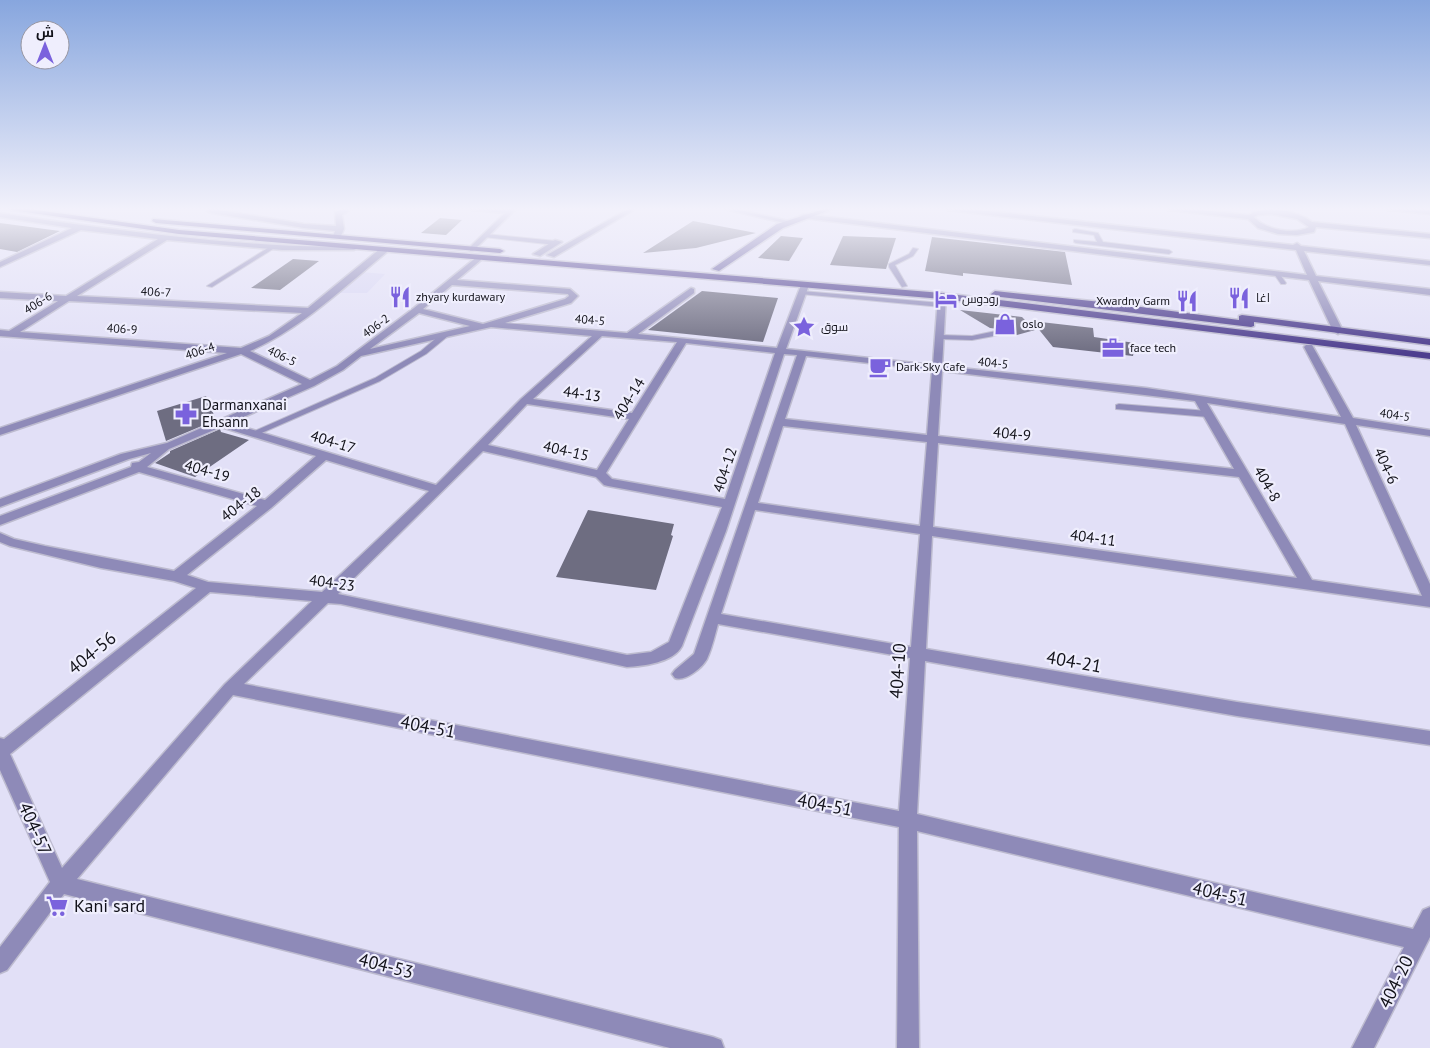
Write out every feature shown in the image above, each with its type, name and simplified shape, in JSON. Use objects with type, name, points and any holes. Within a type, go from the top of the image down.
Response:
[{"type":"main road","points":[[465,257],[1124,318],[1430,356]]},
{"type":"main road","points":[[573,257],[1205,314],[1430,342]]},
{"type":"main road","points":[[716,269],[733,257]]},
{"type":"main road","points":[[1110,306],[1430,348]]},
{"type":"main road","points":[[1124,318],[1183,330],[1430,364]]},
{"type":"street","points":[[0,265],[17,257]]},
{"type":"street","name":"406-6","points":[[0,340],[135,257]]},
{"type":"street","name":"406-4","points":[[0,432],[242,351],[272,338],[311,311],[376,257]]},
{"type":"street","points":[[1164,257],[1277,274],[1430,292]]},
{"type":"street","points":[[1303,257],[1338,331]]},
{"type":"street","points":[[1369,257],[1430,263]]},
{"type":"street","name":"406-2","points":[[170,444],[310,384],[340,368],[417,310],[478,258]]},
{"type":"street","points":[[358,355],[488,326],[568,302],[574,296],[570,292],[450,282]]},
{"type":"street","name":"404-12","points":[[660,656],[675,646],[730,504],[780,352],[803,289]]},
{"type":"street","points":[[630,336],[691,291]]},
{"type":"street","name":"406-7","points":[[0,295],[311,311]]},
{"type":"street","name":"404-10","points":[[908,1048],[908,821],[942,301]]},
{"type":"street","points":[[417,310],[488,326]]},
{"type":"street","name":"404-5","points":[[488,326],[683,340],[938,370],[1146,391],[1430,433]]},
{"type":"street","name":"406-9","points":[[0,333],[242,351]]},
{"type":"street","points":[[0,963],[60,884],[230,688],[438,490],[525,401],[600,333]]},
{"type":"street","name":"404-14","points":[[600,474],[683,340]]},
{"type":"street","name":"404-6","points":[[1310,348],[1349,421],[1430,600]]},
{"type":"street","name":"406-5","points":[[242,351],[310,384]]},
{"type":"street","points":[[680,674],[700,657],[802,354]]},
{"type":"street","name":"404-8","points":[[1199,399],[1306,584]]},
{"type":"street","name":"44-13","points":[[525,401],[635,417]]},
{"type":"street","name":"404-9","points":[[779,422],[932,441],[1243,474]]},
{"type":"street","name":"404-17","points":[[219,423],[438,490]]},
{"type":"street","points":[[0,503],[125,456],[170,444]]},
{"type":"street","points":[[0,521],[138,468],[170,444]]},
{"type":"street","name":"404-15","points":[[480,447],[600,474],[608,482],[730,504]]},
{"type":"street","name":"404-18","points":[[176,576],[267,505],[324,455]]},
{"type":"street","points":[[125,456],[138,468]]},
{"type":"street","name":"404-19","points":[[138,468],[267,505]]},
{"type":"street","name":"404-11","points":[[752,506],[1430,600]]},
{"type":"street","name":"404-23","points":[[0,537],[10,542],[64,555],[176,576],[207,586],[326,597],[627,661],[643,661],[660,656]]},
{"type":"street","name":"404-56","points":[[1,752],[207,586]]},
{"type":"street","name":"404-21","points":[[713,618],[1237,710],[1430,738]]},
{"type":"street","name":"404-51","points":[[230,688],[908,821],[1417,940]]},
{"type":"street","name":"404-57","points":[[1,752],[60,884]]},
{"type":"street","name":"404-53","points":[[60,884],[712,1048]]},
{"type":"street","name":"404-20","points":[[1363,1048],[1430,917]]},
{"type":"lane","points":[[210,286],[257,257]]},
{"type":"lane","points":[[904,286],[892,264],[907,257]]},
{"type":"lane","points":[[1277,274],[1283,283]]},
{"type":"lane","points":[[940,337],[972,338],[996,333]]},
{"type":"lane","points":[[254,434],[382,378],[431,347],[444,336]]},
{"type":"lane","points":[[1119,406],[1208,414]]},
{"type":"shaded area","points":[[361,272],[385,274],[367,293],[336,293]]},
{"type":"building","points":[[759,257],[791,257],[789,261],[758,258]]},
{"type":"building","points":[[834,257],[890,257],[886,269],[830,265]]},
{"type":"building","points":[[928,257],[1066,257],[1072,285],[963,273],[963,276],[925,271]]},
{"type":"building","points":[[293,259],[319,261],[280,290],[251,288]]},
{"type":"building","points":[[702,291],[778,298],[763,342],[648,330]]},
{"type":"building","name":"oslo","points":[[960,310],[1022,317],[1035,330],[1013,336],[999,329],[990,328]]},
{"type":"building","points":[[1032,321],[1093,328],[1094,337],[1135,343],[1133,356],[1053,347]]},
{"type":"building","name":"Darmanxanai Ehsann","points":[[206,396],[216,420],[166,441],[157,411]]},
{"type":"building","points":[[220,429],[221,432],[249,440],[195,477],[155,463],[170,453],[170,451]]},
{"type":"building","points":[[588,510],[674,524],[671,535],[673,536],[656,590],[556,577]]},
{"type":"place","name":"zhyary kurdawary","points":[[400,297]]},
{"type":"place","name":"اغا","points":[[1239,298]]},
{"type":"place","name":"رودوس","points":[[946,299]]},
{"type":"place","name":"Xwardny Garm","points":[[1187,301]]},
{"type":"place","name":"oslo","points":[[1005,324]]},
{"type":"place","name":"سوق","points":[[804,327]]},
{"type":"place","name":"face tech","points":[[1113,348]]},
{"type":"place","name":"Dark Sky Cafe","points":[[880,367]]},
{"type":"place","name":"Darmanxanai Ehsann","points":[[186,414]]},
{"type":"place","name":"Kani sard","points":[[57,906]]}]
